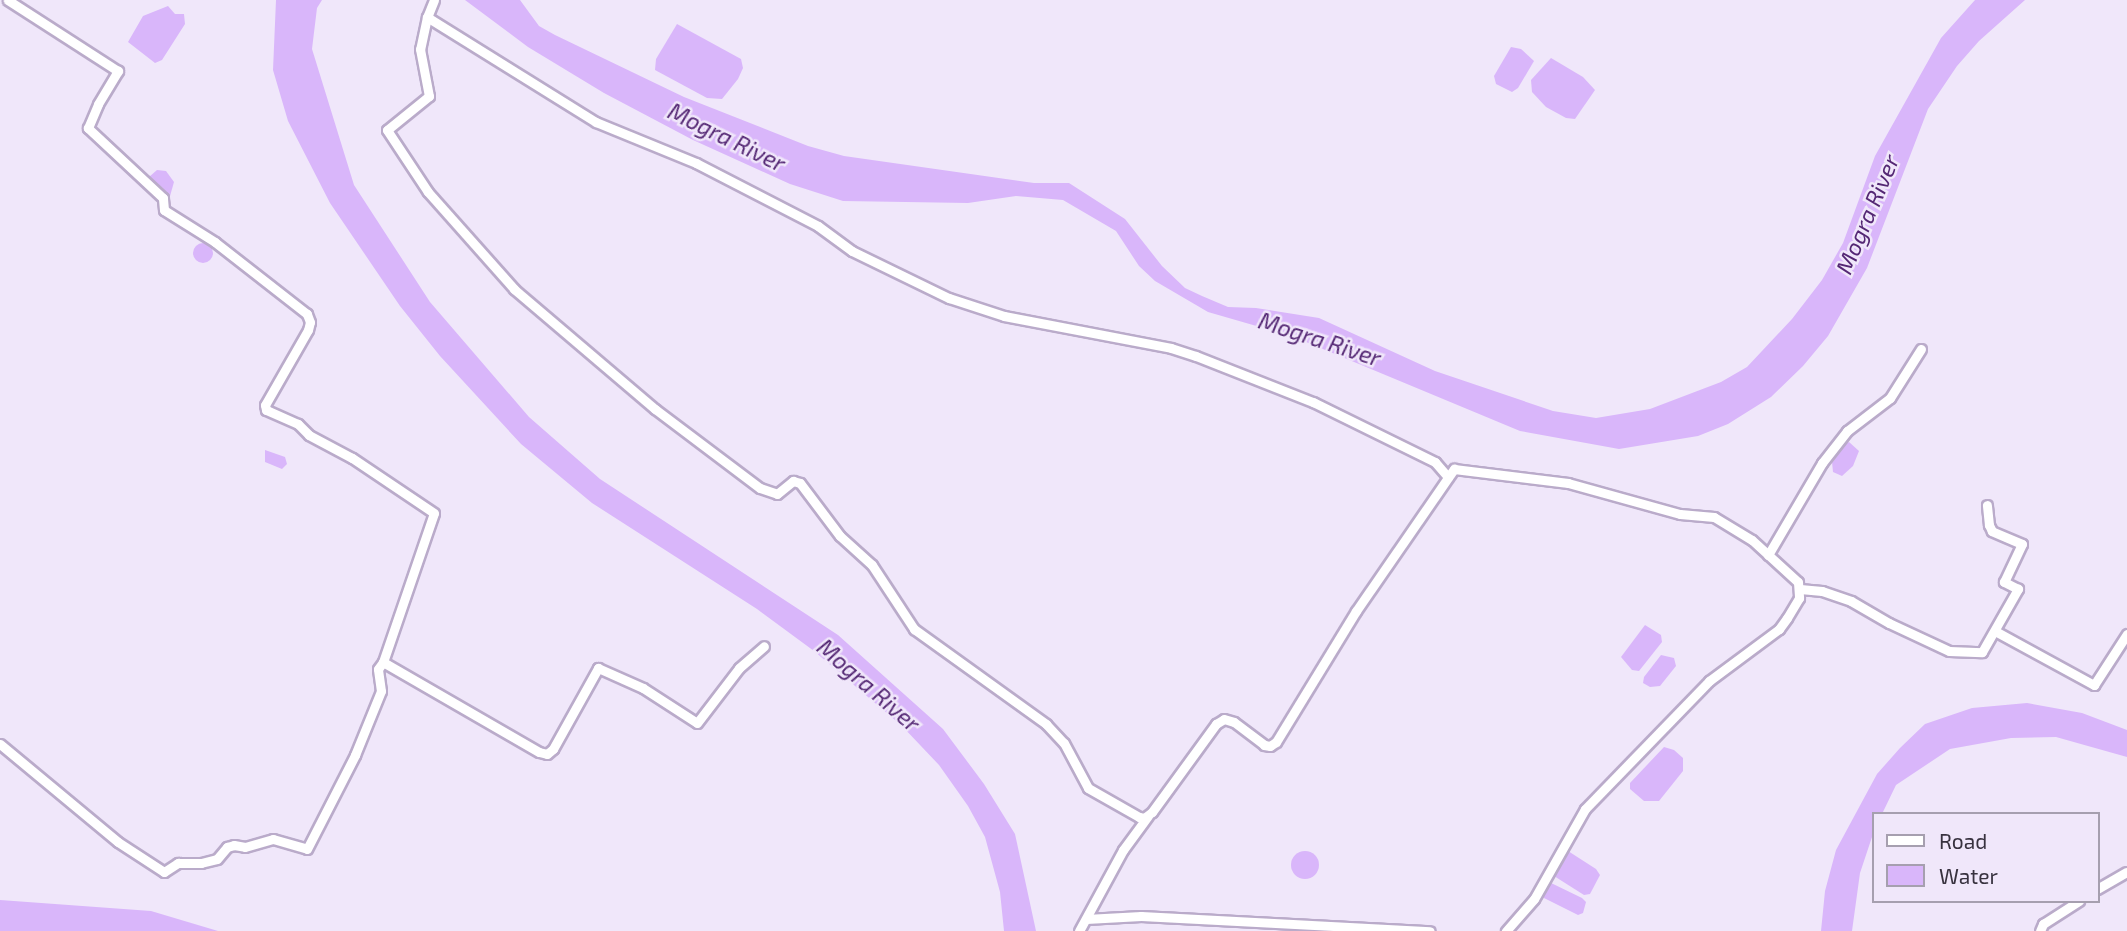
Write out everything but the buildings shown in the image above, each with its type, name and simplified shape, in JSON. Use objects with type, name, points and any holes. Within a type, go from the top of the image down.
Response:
[{"type":"street","points":[[0,744],[118,842],[164,872],[178,863],[217,859],[234,845],[245,847],[273,839],[305,850],[315,839],[382,691],[379,669],[434,513],[352,458],[309,435],[298,424],[266,411],[265,405],[308,330],[310,322],[307,314],[215,242],[164,211],[163,198],[88,128],[98,104],[118,71],[8,0]]},
{"type":"street","points":[[434,0],[427,17],[420,50],[429,96],[387,130],[428,192],[496,271],[655,409],[741,475],[777,494],[793,481],[800,483],[840,536],[872,565],[914,629],[1046,724],[1064,743],[1088,788],[1139,817],[1148,816]]},
{"type":"street","points":[[427,17],[596,122],[696,163],[818,226],[852,251],[949,298],[993,313],[1171,348],[1196,356],[1313,402],[1435,462],[1448,477]]},
{"type":"street","points":[[1768,555],[1822,463],[1847,431],[1890,398],[1921,349]]},
{"type":"street","points":[[1079,931],[1124,850],[1216,724],[1224,719],[1234,722],[1264,745],[1270,746],[1276,742],[1356,611],[1454,469],[1568,483],[1680,514],[1714,517],[1737,528],[1792,576],[1800,589]]},
{"type":"street","points":[[1800,589],[1822,591],[1842,597],[1949,651],[1982,652],[2018,589],[2004,582],[2022,544],[1992,531],[1987,505]]},
{"type":"street","points":[[1506,931],[1534,899],[1585,809],[1709,681],[1779,629],[1794,607],[1800,589]]},
{"type":"street","points":[[1995,631],[2094,685],[2127,635]]},
{"type":"street","points":[[383,662],[539,752],[547,754],[553,749],[598,668],[643,688],[697,723],[740,668],[764,646]]},
{"type":"street","points":[[2099,889],[2127,872]]},
{"type":"street","points":[[2040,931],[2043,925],[2076,903]]},
{"type":"street","points":[[1086,919],[1140,916],[1430,931]]},
{"type":"water","name":"Mogra River","points":[[276,0],[322,0],[317,8],[312,49],[354,185],[430,302],[529,417],[600,479],[838,635],[943,729],[984,784],[1015,834],[1036,931],[1004,931],[1000,892],[985,837],[968,806],[939,765],[902,726],[814,651],[757,609],[592,503],[521,444],[440,356],[400,306],[330,203],[288,121],[273,70]]},
{"type":"water","name":"Mogra River","points":[[465,0],[520,0],[539,26],[555,35],[684,97],[808,146],[844,156],[1034,183],[1069,183],[1125,219],[1162,266],[1185,288],[1202,296],[1228,307],[1256,308],[1319,318],[1435,371],[1553,411],[1596,418],[1650,409],[1721,382],[1747,367],[1792,319],[1822,280],[1843,243],[1875,156],[1941,38],[1975,0],[2025,0],[1979,41],[1957,66],[1928,109],[1867,268],[1828,336],[1803,366],[1771,397],[1728,424],[1698,436],[1619,449],[1520,431],[1294,337],[1208,312],[1155,281],[1139,266],[1116,231],[1063,200],[1016,196],[968,203],[843,201],[790,184],[693,140],[604,93],[528,47]]},
{"type":"water","points":[[168,6],[175,14],[184,14],[185,24],[162,60],[155,63],[128,42],[143,16]]},
{"type":"water","points":[[677,24],[741,59],[743,68],[738,79],[722,99],[707,98],[655,70],[656,59]]},
{"type":"water","points":[[1511,47],[1521,49],[1534,61],[1518,88],[1512,92],[1496,84],[1494,76]]},
{"type":"water","points":[[1551,58],[1583,77],[1595,90],[1575,119],[1566,118],[1546,107],[1532,92],[1531,80]]},
{"type":"water","points":[[157,170],[166,171],[174,182],[170,196],[149,177]]},
{"type":"water","points":[[203,243],[210,246],[213,253],[210,260],[203,263],[196,260],[193,253],[196,246]]},
{"type":"water","points":[[1849,442],[1859,451],[1853,466],[1842,476],[1833,472],[1832,462],[1839,446]]},
{"type":"water","points":[[265,450],[285,457],[287,464],[282,469],[265,462]]},
{"type":"water","points":[[1645,625],[1661,635],[1662,642],[1639,671],[1632,670],[1621,657]]},
{"type":"water","points":[[1661,655],[1674,658],[1676,666],[1660,686],[1650,687],[1643,683],[1644,677]]},
{"type":"water","points":[[2027,703],[2082,713],[2127,730],[2127,757],[2056,737],[2011,738],[1950,749],[1896,785],[1883,812],[1871,812],[1871,840],[1860,873],[1852,931],[1821,931],[1825,891],[1836,850],[1877,774],[1925,724],[1972,708]]},
{"type":"water","points":[[1664,747],[1674,750],[1683,758],[1683,771],[1659,801],[1644,801],[1630,789],[1630,783]]},
{"type":"water","points":[[1305,851],[1315,855],[1319,865],[1315,875],[1305,879],[1295,875],[1291,865],[1295,855]]},
{"type":"water","points":[[1568,851],[1596,869],[1600,875],[1590,894],[1584,895],[1554,876]]},
{"type":"water","points":[[1549,882],[1582,898],[1586,902],[1583,913],[1578,915],[1544,898],[1543,892]]},
{"type":"water","points":[[0,900],[151,911],[218,931],[0,931]]}]
